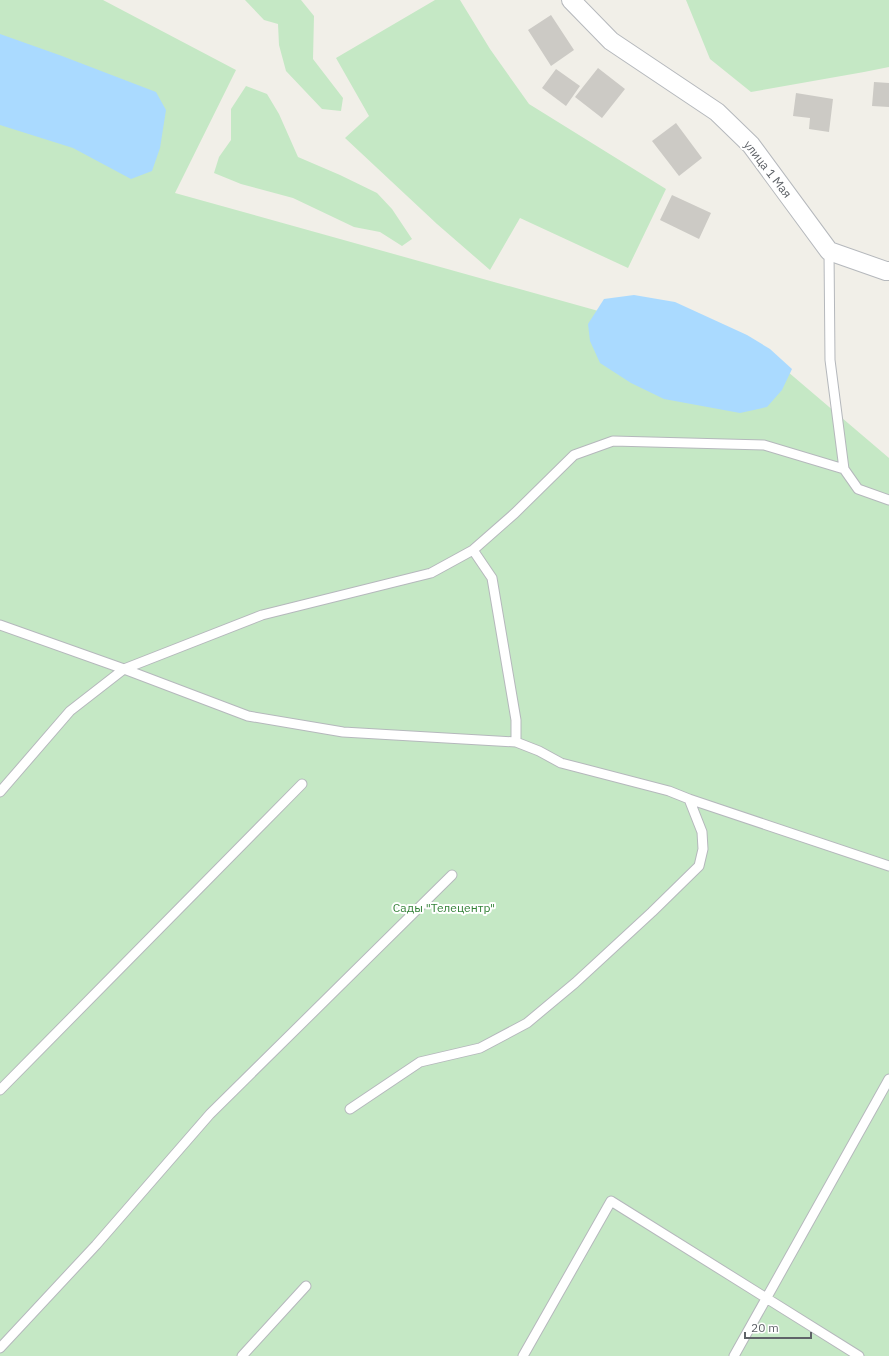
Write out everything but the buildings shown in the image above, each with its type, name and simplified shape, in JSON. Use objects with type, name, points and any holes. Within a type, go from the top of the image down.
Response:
[{"type":"street","name":"улица 1 Мая","points":[[571,0],[611,41],[717,112],[751,145],[829,251]]},
{"type":"street","points":[[829,251],[888,270]]},
{"type":"lane","points":[[829,251],[830,360],[844,469],[858,489],[889,500]]},
{"type":"lane","points":[[0,792],[70,711],[124,669],[262,615],[431,572],[473,550],[515,513],[574,455],[613,441],[764,445],[844,469]]},
{"type":"lane","points":[[473,550],[492,578],[516,720],[516,742]]},
{"type":"lane","points":[[0,625],[124,669],[248,716],[343,732],[516,742],[561,763],[669,791],[889,866]]},
{"type":"lane","points":[[0,1090],[302,784]]},
{"type":"lane","points":[[350,1109],[420,1062],[480,1048],[527,1023],[575,983],[699,866],[703,849],[702,832],[689,799]]},
{"type":"lane","points":[[0,1348],[96,1245],[210,1114],[452,875]]},
{"type":"lane","points":[[734,1356],[889,1079]]},
{"type":"lane","points":[[523,1356],[611,1201],[859,1356]]},
{"type":"lane","points":[[242,1356],[306,1286]]},
{"type":"green space","name":"Сады \"Телецентр\"","points":[[0,0],[103,0],[236,70],[175,193],[774,360],[889,458],[889,1356],[0,1356]]},
{"type":"green space","points":[[245,0],[301,0],[314,16],[313,59],[343,98],[341,111],[322,109],[286,71],[279,45],[278,24],[264,20]]},
{"type":"green space","points":[[435,0],[460,0],[490,49],[529,104],[666,189],[628,268],[520,218],[490,270],[437,224],[345,138],[369,116],[336,58]]},
{"type":"green space","points":[[686,0],[889,0],[889,67],[751,92],[710,59]]},
{"type":"green space","points":[[246,86],[267,94],[279,114],[298,157],[377,193],[392,209],[412,239],[402,246],[380,232],[354,227],[293,198],[241,184],[214,173],[219,157],[231,140],[231,109]]},
{"type":"water","points":[[0,34],[156,92],[166,110],[160,148],[152,171],[131,179],[73,148],[0,125]]},
{"type":"water","points":[[634,295],[675,302],[747,335],[770,349],[792,369],[782,390],[767,407],[740,413],[664,399],[631,383],[600,363],[590,341],[588,324],[604,299]]}]
